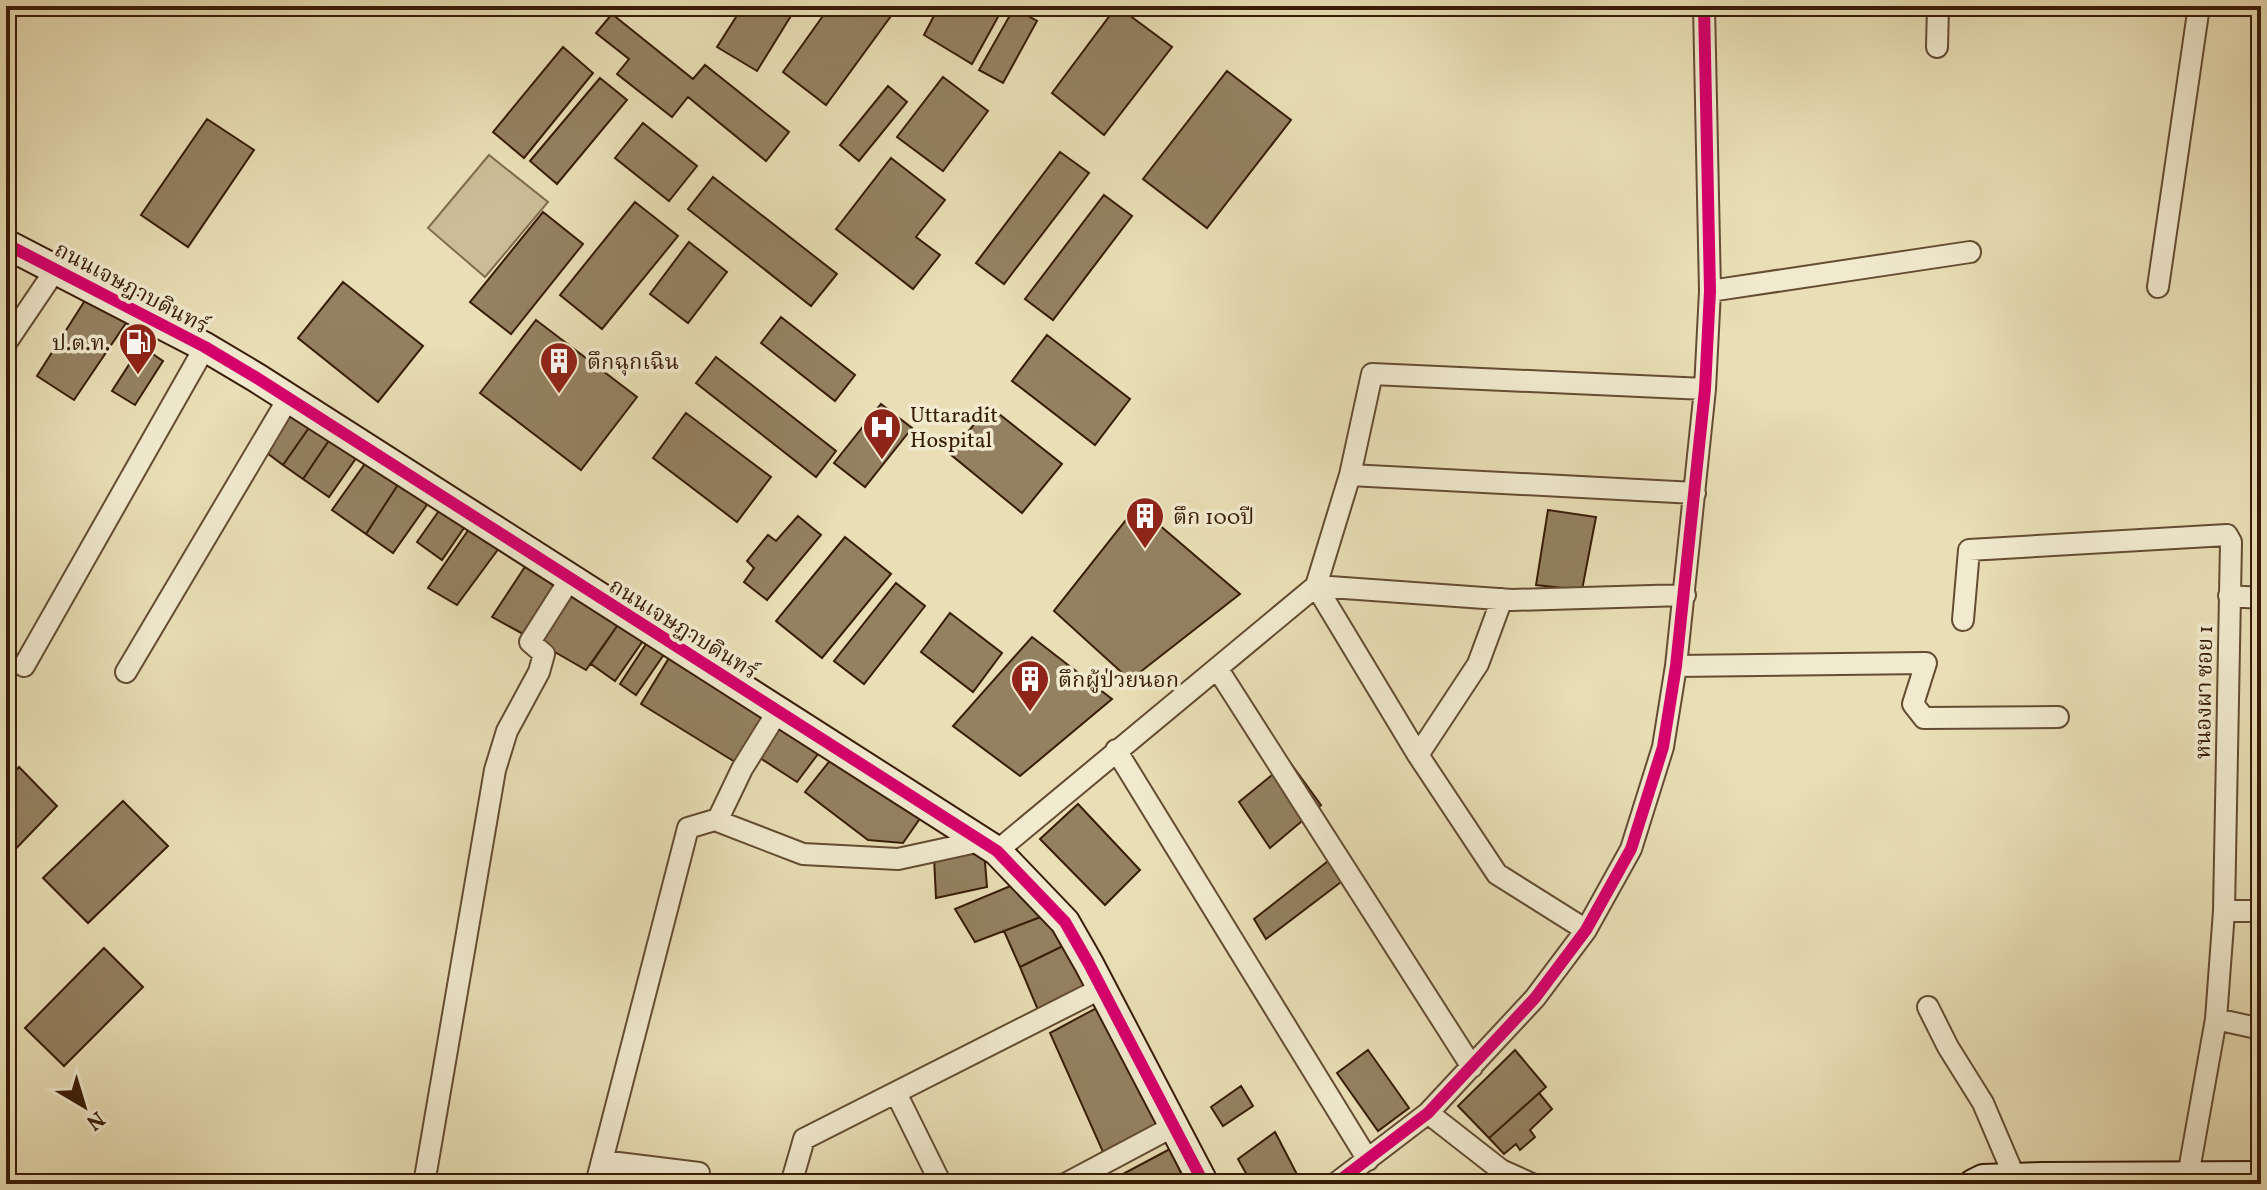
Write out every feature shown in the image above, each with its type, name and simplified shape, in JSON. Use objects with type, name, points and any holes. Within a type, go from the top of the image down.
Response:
[{"type":"street","points":[[1335,1184],[1428,1113],[1535,998],[1586,930],[1631,849],[1663,747],[1685,595],[1705,389],[1710,291],[1704,6]]},
{"type":"street","points":[[1937,47],[1938,6]]},
{"type":"street","points":[[2158,287],[2199,6]]},
{"type":"street","name":"ถนนเจษฎาบดินทร์","points":[[6,244],[205,347],[989,846],[1065,922],[1204,1184]]},
{"type":"street","points":[[1710,291],[1970,252]]},
{"type":"street","points":[[6,343],[56,269]]},
{"type":"street","points":[[24,666],[205,347]]},
{"type":"street","points":[[718,819],[803,854],[898,859],[989,846],[1116,750],[1316,586],[1350,475],[1372,374],[1705,389]]},
{"type":"street","points":[[126,672],[288,399]]},
{"type":"street","points":[[1350,475],[1695,493]]},
{"type":"street","name":"หนองผา ซอย 1","points":[[1963,620],[1969,550],[2227,535],[2231,542],[2224,911],[2216,1019],[2198,1179]]},
{"type":"street","points":[[424,1184],[495,770],[507,731],[539,672],[544,654],[530,642],[570,579]]},
{"type":"street","points":[[1316,586],[1502,599],[1685,595]]},
{"type":"street","points":[[1316,586],[1418,755],[1497,874],[1586,930]]},
{"type":"street","points":[[2229,596],[2261,598]]},
{"type":"street","points":[[1418,755],[1478,664],[1502,599]]},
{"type":"street","points":[[1676,666],[1926,663],[1913,704],[1924,718],[2058,717]]},
{"type":"street","points":[[1217,668],[1472,1067]]},
{"type":"street","points":[[596,1184],[688,828],[718,819],[742,769],[778,711]]},
{"type":"street","points":[[1116,750],[1368,1160]]},
{"type":"street","points":[[2224,911],[2261,911]]},
{"type":"street","points":[[791,1184],[804,1139],[1102,988]]},
{"type":"street","points":[[1928,1007],[1948,1047],[2034,1180]]},
{"type":"street","points":[[2216,1019],[2261,1029]]},
{"type":"street","points":[[896,1093],[941,1184]]},
{"type":"street","points":[[1428,1113],[1501,1170],[1532,1184]]},
{"type":"street","points":[[1065,1184],[1174,1126]]},
{"type":"street","points":[[602,1161],[699,1173]]},
{"type":"street","points":[[1973,1184],[1983,1179],[2261,1176]]},
{"type":"shaded area","points":[[489,155],[548,202],[485,277],[428,228]]},
{"type":"building","points":[[743,6],[797,6],[757,71],[717,47]]},
{"type":"building","points":[[830,6],[877,6],[891,16],[826,105],[783,72]]},
{"type":"building","points":[[939,6],[1004,6],[972,64],[924,35]]},
{"type":"building","points":[[1117,6],[1172,47],[1104,135],[1052,93]]},
{"type":"building","points":[[1014,8],[1037,21],[1003,83],[979,70]]},
{"type":"building","points":[[612,14],[693,79],[705,65],[789,132],[766,161],[688,97],[672,117],[617,74],[629,59],[596,33]]},
{"type":"building","points":[[563,47],[593,73],[524,158],[493,132]]},
{"type":"building","points":[[1227,71],[1291,120],[1207,228],[1143,179]]},
{"type":"building","points":[[943,77],[988,111],[943,171],[897,137]]},
{"type":"building","points":[[600,78],[627,100],[557,184],[530,161]]},
{"type":"building","points":[[888,86],[907,102],[859,161],[840,145]]},
{"type":"building","points":[[207,119],[254,150],[188,247],[141,215]]},
{"type":"building","points":[[643,123],[697,166],[669,201],[615,158]]},
{"type":"building","points":[[1060,152],[1089,173],[1004,284],[976,263]]},
{"type":"building","points":[[891,158],[945,200],[916,237],[940,255],[913,289],[836,229]]},
{"type":"building","points":[[713,177],[837,274],[811,306],[688,209]]},
{"type":"building","points":[[1104,195],[1132,216],[1053,320],[1025,299]]},
{"type":"building","points":[[635,202],[678,236],[602,329],[560,295]]},
{"type":"building","points":[[543,212],[583,244],[511,334],[470,302]]},
{"type":"building","points":[[689,242],[727,272],[688,323],[650,294]]},
{"type":"building","points":[[343,282],[423,346],[378,402],[298,338]]},
{"type":"building","points":[[89,294],[130,317],[74,400],[37,376]]},
{"type":"building","points":[[781,317],[855,375],[835,401],[761,343]]},
{"type":"building","name":"ตึกฉุกเฉิน","points":[[536,320],[637,397],[581,470],[480,393]]},
{"type":"building","points":[[1047,335],[1130,399],[1095,445],[1012,381]]},
{"type":"building","name":"ป.ต.ท.","points":[[141,346],[163,361],[135,405],[112,391]]},
{"type":"building","points":[[716,357],[836,451],[816,477],[696,383]]},
{"type":"building","points":[[881,404],[912,428],[865,487],[834,463]]},
{"type":"building","points":[[989,406],[1062,464],[1022,513],[950,454]]},
{"type":"building","points":[[289,407],[313,422],[283,465],[263,450]]},
{"type":"building","points":[[686,413],[771,477],[737,522],[653,458]]},
{"type":"building","points":[[313,422],[332,436],[303,479],[283,465]]},
{"type":"building","points":[[332,436],[359,454],[329,497],[303,479]]},
{"type":"building","points":[[367,461],[399,483],[366,534],[332,510]]},
{"type":"building","points":[[399,483],[429,502],[393,553],[366,534]]},
{"type":"building","name":"ตึก 100ปี","points":[[1137,506],[1240,594],[1130,680],[1054,611]]},
{"type":"building","points":[[441,508],[466,525],[442,560],[417,542]]},
{"type":"building","points":[[1548,510],[1596,517],[1582,590],[1536,585]]},
{"type":"building","points":[[798,516],[821,535],[767,600],[744,582],[754,568],[747,561],[768,535],[776,541]]},
{"type":"building","points":[[469,529],[499,548],[457,605],[428,588]]},
{"type":"building","points":[[845,537],[891,574],[822,658],[776,621]]},
{"type":"building","points":[[528,562],[571,589],[534,640],[492,617]]},
{"type":"building","points":[[896,583],[925,606],[864,684],[834,661]]},
{"type":"building","points":[[571,589],[622,619],[586,670],[534,640]]},
{"type":"building","points":[[950,613],[1002,653],[973,692],[921,652]]},
{"type":"building","points":[[622,619],[647,635],[615,681],[591,664]]},
{"type":"building","name":"ตึกผู้ป่วยนอก","points":[[1032,637],[1112,699],[1020,776],[953,726]]},
{"type":"building","points":[[650,638],[667,650],[636,695],[620,684]]},
{"type":"building","points":[[672,653],[768,713],[735,762],[641,704]]},
{"type":"building","points":[[779,722],[821,750],[797,782],[757,756]]},
{"type":"building","points":[[832,758],[921,817],[903,843],[868,840],[805,792]]},
{"type":"building","points":[[1289,761],[1321,805],[1270,848],[1239,802]]},
{"type":"building","points":[[19,767],[57,806],[6,859],[6,780]]},
{"type":"building","points":[[123,801],[168,846],[88,923],[43,878]]},
{"type":"building","points":[[1078,804],[1140,870],[1105,905],[1040,839]]},
{"type":"building","points":[[984,850],[987,887],[936,898],[934,857]]},
{"type":"building","points":[[1332,858],[1345,879],[1266,939],[1254,919]]},
{"type":"building","points":[[1020,882],[1051,913],[975,942],[955,909]]},
{"type":"building","points":[[1051,913],[1071,942],[1020,967],[1004,931]]},
{"type":"building","points":[[1071,942],[1095,984],[1038,1010],[1020,967]]},
{"type":"building","points":[[104,948],[143,987],[64,1066],[25,1028]]},
{"type":"building","points":[[1102,1005],[1160,1123],[1103,1152],[1050,1033]]},
{"type":"building","points":[[1368,1050],[1409,1108],[1378,1131],[1337,1073]]},
{"type":"building","points":[[1515,1050],[1546,1087],[1489,1138],[1458,1106]]},
{"type":"building","points":[[1241,1086],[1253,1106],[1223,1126],[1211,1107]]},
{"type":"building","points":[[1539,1093],[1552,1109],[1530,1130],[1535,1137],[1520,1150],[1516,1144],[1504,1154],[1489,1138]]},
{"type":"building","points":[[1275,1132],[1302,1184],[1252,1184],[1238,1159]]},
{"type":"building","points":[[1170,1149],[1186,1184],[1125,1184],[1121,1175]]},
{"type":"cycle path","points":[[1335,1184],[1428,1113],[1535,998],[1586,930],[1631,849],[1663,747],[1676,666],[1705,389],[1710,291],[1704,6]]},
{"type":"cycle path","points":[[6,244],[205,347],[257,378],[997,851],[1065,922],[1204,1184]]},
{"type":"place","name":"ป.ต.ท.","points":[[138,376]]},
{"type":"place","name":"ตึกฉุกเฉิน","points":[[559,395]]},
{"type":"place","name":"Uttaradit Hospital","points":[[882,461]]},
{"type":"place","name":"ตึก 100ปี","points":[[1145,550]]},
{"type":"place","name":"ตึกผู้ป่วยนอก","points":[[1030,713]]}]
